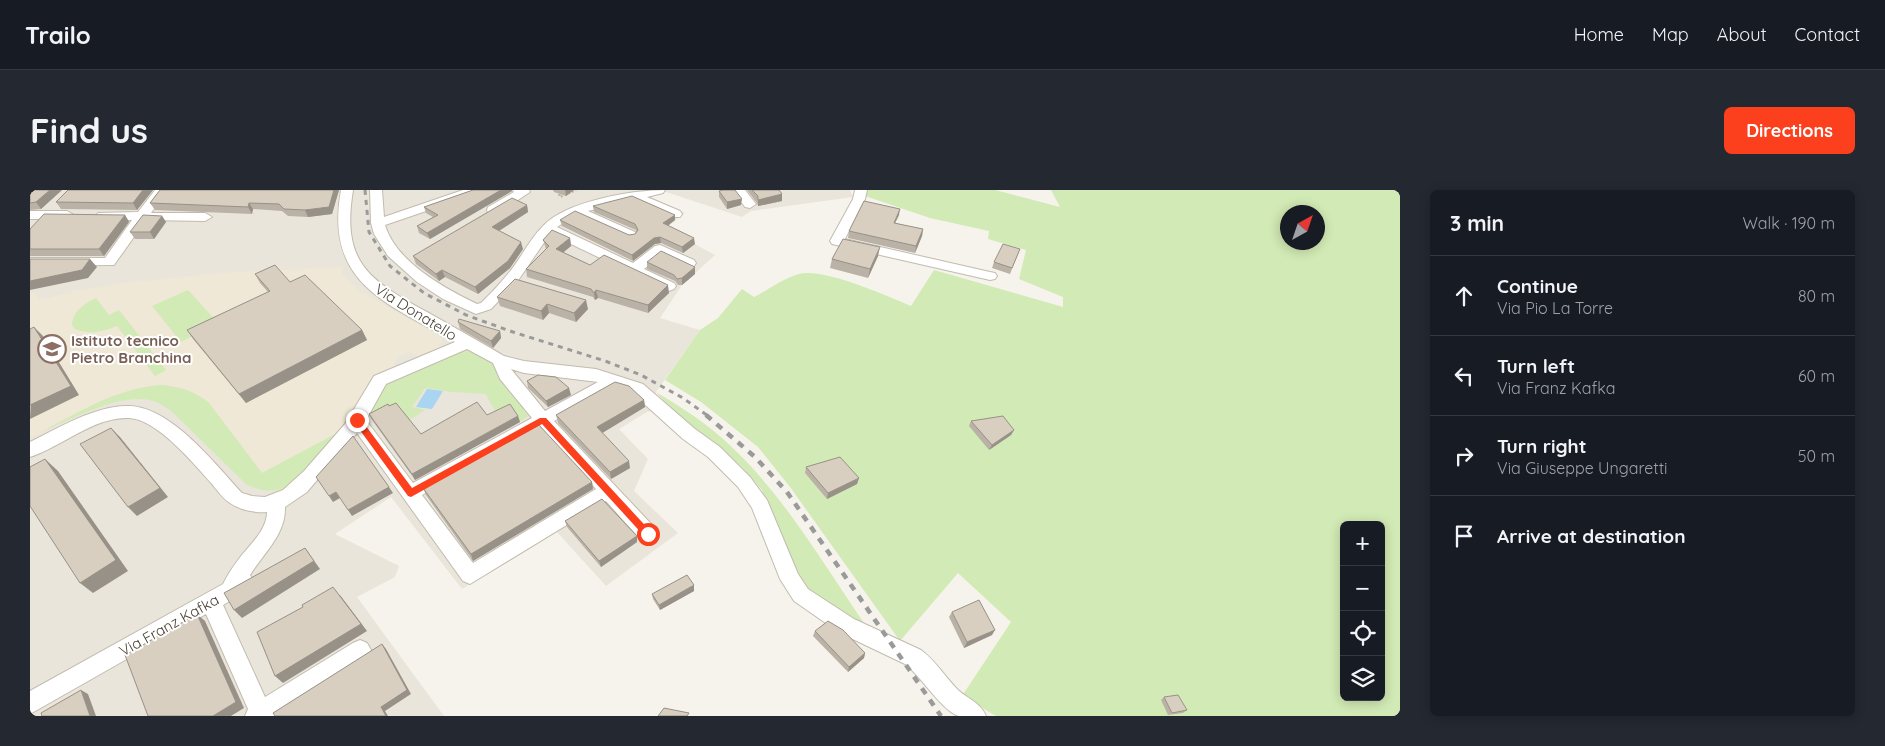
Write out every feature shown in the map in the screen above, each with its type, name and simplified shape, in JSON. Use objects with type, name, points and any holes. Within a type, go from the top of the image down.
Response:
[{"type":"street","points":[[30,262],[109,262],[162,190]]},
{"type":"street","name":"Via Donatello","points":[[347,190],[343,208],[344,240],[348,253],[359,271],[380,292],[499,360],[524,367],[596,375],[637,388],[689,434],[714,452],[744,482],[760,505],[790,579],[809,602],[859,632],[913,657],[921,663],[950,697],[975,716]]},
{"type":"street","points":[[376,190],[378,223],[386,241],[402,263],[422,280],[448,296],[476,309],[486,306],[512,279],[548,228],[561,218],[576,210],[659,190]]},
{"type":"street","points":[[378,223],[475,190]]},
{"type":"street","points":[[484,216],[524,192],[520,190]]},
{"type":"street","points":[[738,190],[750,204]]},
{"type":"street","points":[[861,190],[859,199],[837,241],[990,276]]},
{"type":"street","points":[[635,196],[675,214]]},
{"type":"street","points":[[46,215],[58,202]]},
{"type":"street","points":[[576,210],[630,235]]},
{"type":"street","points":[[33,220],[46,215],[204,217]]},
{"type":"street","points":[[548,228],[669,286]]},
{"type":"street","points":[[634,270],[660,250],[689,263]]},
{"type":"street","points":[[402,263],[418,254]]},
{"type":"street","points":[[512,279],[530,284]]},
{"type":"street","points":[[30,450],[99,419],[117,413],[141,413],[154,418],[170,431],[236,498],[247,504],[258,506],[276,503],[290,496],[306,483],[357,420],[374,386],[380,380],[467,343]]},
{"type":"street","points":[[499,360],[506,375],[543,420],[648,534]]},
{"type":"street","points":[[411,493],[614,380]]},
{"type":"street","points":[[357,420],[470,575],[608,491]]},
{"type":"street","points":[[230,591],[244,567],[264,542],[276,520],[276,503]]},
{"type":"street","name":"Via Franz Kafka","points":[[30,703],[269,568]]},
{"type":"street","points":[[211,602],[258,714],[360,650]]},
{"type":"path","points":[[559,194],[560,197],[576,190]]},
{"type":"shaded area","points":[[30,190],[850,190],[853,197],[751,211],[742,217],[666,192],[651,197],[685,213],[665,228],[715,255],[682,285],[660,318],[700,330],[656,392],[655,410],[647,412],[619,429],[648,459],[634,491],[678,533],[606,586],[557,532],[462,589],[391,497],[335,534],[399,566],[395,577],[357,597],[444,716],[30,716]]},
{"type":"shaded area","points":[[343,267],[342,274],[361,292],[441,337],[443,341],[439,344],[443,348],[421,357],[409,352],[398,356],[394,368],[380,374],[368,383],[357,409],[341,431],[262,473],[209,403],[186,389],[162,385],[135,389],[106,398],[30,438],[30,294],[33,292],[41,300],[75,291],[124,283],[223,273]]},
{"type":"green space","points":[[868,190],[995,190],[1060,207],[1051,190],[1400,190],[1400,716],[996,716],[962,696],[1011,622],[958,573],[900,641],[790,487],[758,447],[701,402],[665,380],[700,330],[718,318],[742,289],[754,297],[782,281],[799,274],[809,273],[838,278],[911,306],[934,270],[1063,307],[1063,297],[1019,279],[1026,250],[988,239],[989,231],[930,218],[865,196]]},
{"type":"green space","points":[[188,290],[218,323],[181,342],[152,306]]},
{"type":"green space","points":[[96,298],[109,315],[119,310],[166,370],[155,376],[117,326],[96,332],[75,329],[72,325],[77,312]]},
{"type":"green space","points":[[455,352],[478,352],[490,360],[528,416],[520,422],[502,416],[492,406],[486,394],[425,388],[412,407],[425,410],[408,421],[372,420],[368,414],[381,385]]},
{"type":"green space","points":[[162,385],[187,390],[209,403],[262,473],[341,431],[294,481],[279,490],[270,491],[247,485],[170,410],[152,401],[136,399],[108,404],[41,432],[84,409],[114,396],[145,387]]},
{"type":"green space","points":[[656,392],[714,431],[763,480],[817,552],[866,626],[857,625],[800,586],[762,490],[741,466],[707,441],[674,412]]},
{"type":"water","points":[[427,389],[443,391],[432,409],[416,407]]},
{"type":"building","points":[[30,190],[50,190],[36,202],[30,203]]},
{"type":"building","points":[[68,190],[143,190],[133,203],[56,202]]},
{"type":"building","points":[[160,190],[334,190],[329,207],[305,210],[284,209],[279,204],[249,203],[248,207],[150,203]]},
{"type":"building","points":[[473,190],[501,190],[427,233],[417,226],[438,215],[424,207]]},
{"type":"building","points":[[735,190],[742,199],[727,202],[719,191]]},
{"type":"building","points":[[752,190],[779,190],[782,194],[758,200],[758,196]]},
{"type":"building","points":[[632,196],[675,215],[663,223],[694,238],[682,247],[660,237],[654,238],[632,255],[560,220],[575,211],[629,235],[635,234],[638,230],[635,224],[593,206]]},
{"type":"building","points":[[512,198],[527,205],[492,227],[521,242],[508,261],[475,287],[442,270],[436,274],[413,256]]},
{"type":"building","points":[[864,201],[900,209],[894,223],[923,229],[916,246],[849,231]]},
{"type":"building","points":[[44,214],[125,215],[99,249],[30,249],[30,229]]},
{"type":"building","points":[[143,215],[162,216],[150,232],[130,232]]},
{"type":"building","points":[[552,230],[570,238],[556,249],[590,265],[604,255],[668,285],[648,305],[596,290],[594,293],[591,289],[526,269],[549,246],[543,240]]},
{"type":"building","points":[[843,239],[880,247],[870,269],[832,259]]},
{"type":"building","points":[[1003,244],[1020,249],[1012,268],[994,262]]},
{"type":"building","points":[[661,251],[695,267],[682,278],[677,279],[674,275],[647,262]]},
{"type":"building","points":[[30,259],[90,259],[82,270],[30,281]]},
{"type":"building","points":[[275,265],[290,282],[305,275],[362,330],[239,394],[187,330],[270,291],[255,274]]},
{"type":"building","points":[[515,279],[586,300],[574,313],[547,304],[541,311],[497,297]]},
{"type":"building","points":[[459,319],[500,331],[491,341],[458,322]]},
{"type":"building","points":[[34,327],[71,386],[30,405],[30,329]]},
{"type":"building","points":[[538,375],[556,377],[569,388],[546,401],[527,381]]},
{"type":"building","points":[[615,382],[629,386],[644,400],[597,427],[629,461],[610,472],[556,415]]},
{"type":"building","points":[[477,402],[487,415],[510,404],[518,416],[412,474],[369,414],[388,404],[389,406],[396,403],[421,434]]},
{"type":"building","points":[[1003,416],[1014,430],[992,445],[971,421]]},
{"type":"building","points":[[539,425],[592,482],[471,554],[423,488]]},
{"type":"building","points":[[111,428],[160,488],[128,507],[80,444]]},
{"type":"building","points":[[353,436],[389,487],[348,510],[336,492],[329,496],[316,477]]},
{"type":"building","points":[[840,457],[859,478],[828,493],[806,467]]},
{"type":"building","points":[[45,459],[116,560],[80,583],[30,506],[30,467]]},
{"type":"building","points":[[602,499],[637,536],[599,561],[565,521]]},
{"type":"building","points":[[305,548],[314,561],[234,610],[224,593]]},
{"type":"building","points":[[687,575],[694,585],[659,605],[652,594]]},
{"type":"building","points":[[333,587],[361,624],[275,676],[257,632],[303,607],[302,605]]},
{"type":"building","points":[[979,600],[995,630],[967,642],[952,612]]},
{"type":"building","points":[[197,614],[236,702],[213,716],[148,716],[125,655]]},
{"type":"building","points":[[828,621],[843,630],[865,653],[849,667],[815,631]]},
{"type":"building","points":[[382,644],[407,690],[381,707],[386,716],[275,716],[273,713]]},
{"type":"building","points":[[81,690],[90,716],[42,716],[41,713]]},
{"type":"building","points":[[1178,695],[1187,710],[1172,713],[1164,697]]},
{"type":"building","points":[[664,708],[689,713],[687,716],[658,716]]},
{"type":"railway","points":[[365,190],[369,232],[390,266],[424,293],[466,315],[605,361],[641,375],[683,398],[708,416]]},
{"type":"railway","points":[[706,415],[755,457],[787,492],[941,716]]},
{"type":"place","name":"Istituto tecnico Pietro Branchina","points":[[52,349]]},
{"type":"route","points":[[357,420],[411,493],[543,420],[648,534]]}]
